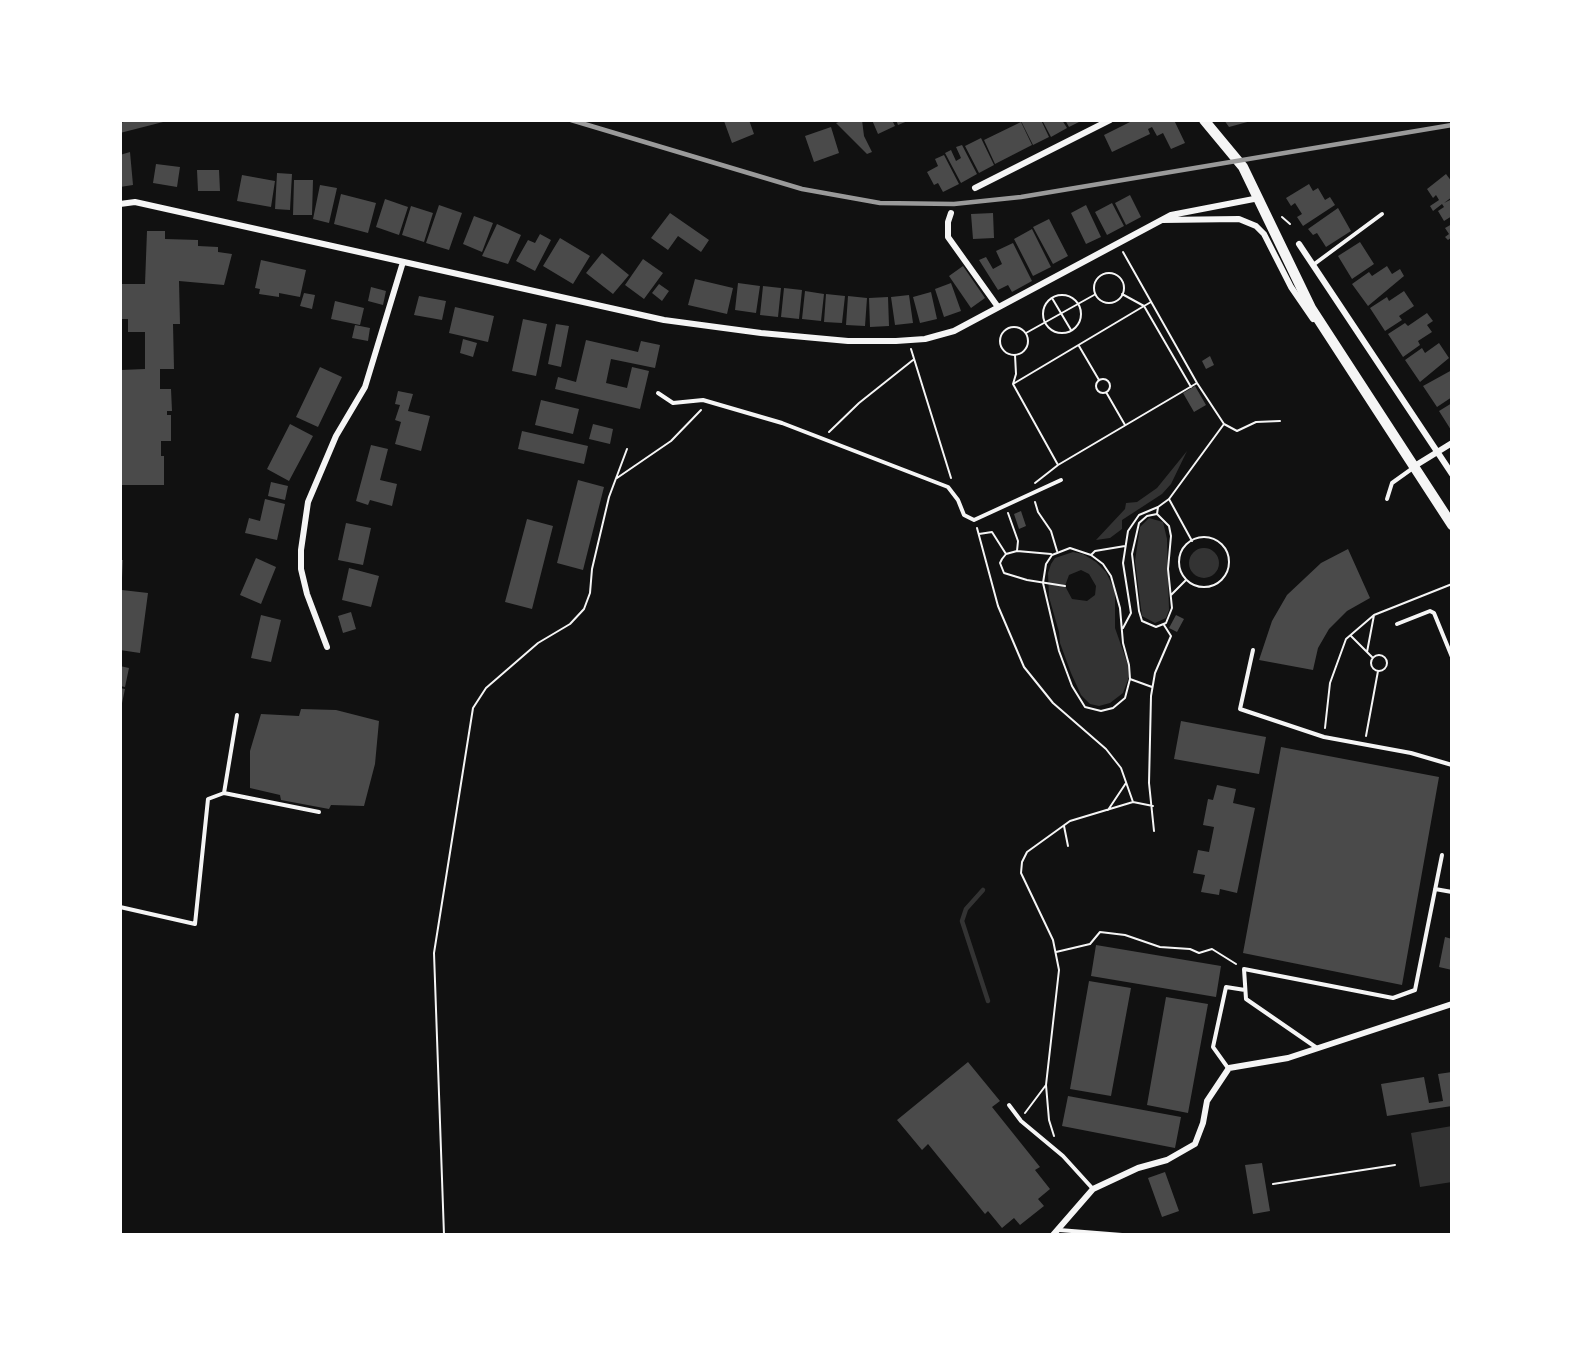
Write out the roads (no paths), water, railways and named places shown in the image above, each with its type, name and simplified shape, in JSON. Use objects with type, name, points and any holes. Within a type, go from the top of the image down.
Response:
[{"type":"main road","points":[[1204,120],[1243,167],[1297,282],[1325,333],[1452,525]]},
{"type":"street","points":[[975,188],[1096,123],[1110,120]]},
{"type":"street","points":[[120,204],[135,202],[664,320],[837,340],[909,341],[954,331],[1171,214],[1259,197]]},
{"type":"street","points":[[951,213],[948,222],[948,237],[998,307]]},
{"type":"street","points":[[1159,220],[1239,219],[1256,226],[1274,250],[1306,311],[1325,333]]},
{"type":"street","points":[[1299,244],[1452,474]]},
{"type":"street","points":[[327,647],[307,594],[301,569],[301,550],[308,502],[336,436],[365,387],[403,262]]},
{"type":"street","points":[[1413,467],[1452,443]]},
{"type":"street","points":[[1056,1232],[1093,1190],[1137,1168],[1167,1160],[1195,1144],[1203,1124],[1207,1101],[1228,1068],[1288,1058],[1452,1004]]},
{"type":"lane","points":[[1312,266],[1382,214]]},
{"type":"lane","points":[[658,393],[673,403],[709,402],[782,423],[821,440],[948,487],[958,500],[964,515],[974,520],[1006,508],[1061,480]]},
{"type":"lane","points":[[1388,499],[1392,483],[1413,467]]},
{"type":"lane","points":[[1397,624],[1430,611],[1434,613],[1452,657]]},
{"type":"lane","points":[[1253,650],[1240,709],[1324,737],[1365,744],[1452,765]]},
{"type":"lane","points":[[224,793],[237,715]]},
{"type":"lane","points":[[120,907],[195,924],[208,799],[224,793],[319,812]]},
{"type":"lane","points":[[1317,1048],[1246,999],[1244,969],[1393,998],[1416,990],[1442,855]]},
{"type":"lane","points":[[1435,889],[1452,892]]},
{"type":"lane","points":[[1228,1068],[1213,1047],[1226,987],[1245,990]]},
{"type":"lane","points":[[1009,1106],[1021,1121],[1055,1149],[1093,1190]]},
{"type":"lane","points":[[1056,1232],[1122,1235]]},
{"type":"waterway","points":[[983,890],[966,909],[962,921],[988,1001]]},
{"type":"railway","points":[[571,120],[802,189],[880,203],[954,204],[1021,197],[1452,125]]}]
